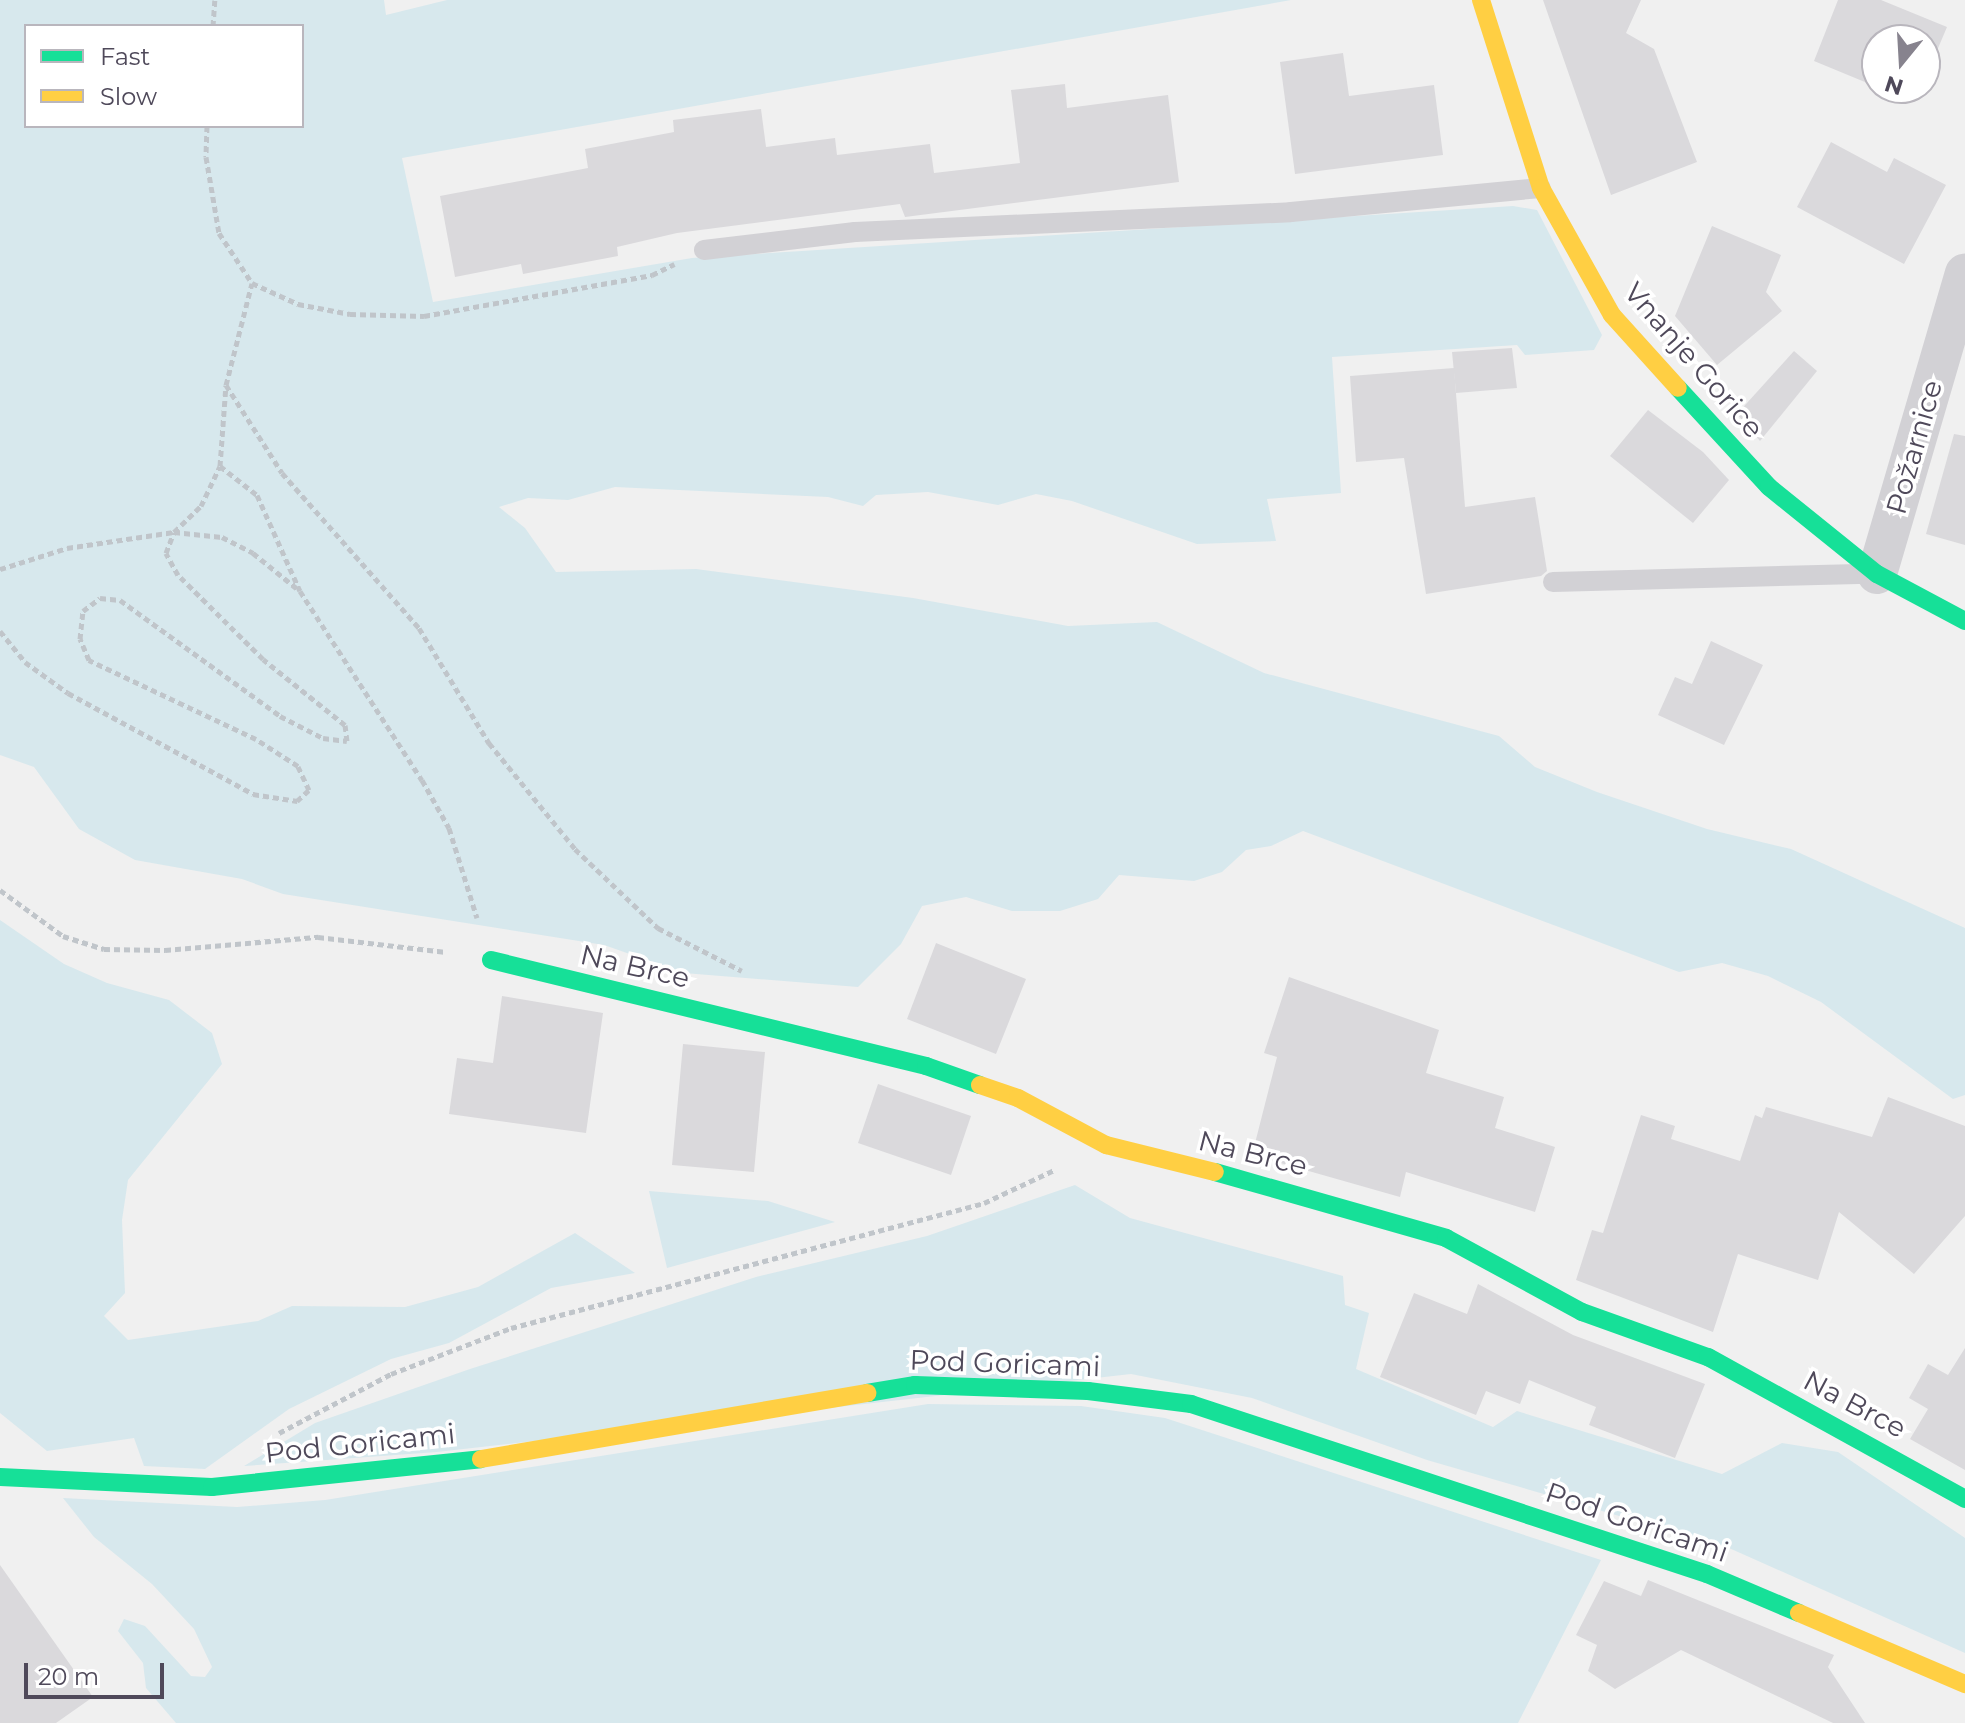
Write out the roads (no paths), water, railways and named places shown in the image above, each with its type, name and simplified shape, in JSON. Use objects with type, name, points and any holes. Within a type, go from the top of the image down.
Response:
[{"type":"street","name":"Vnanje Gorice","points":[[1481,0],[1541,188],[1612,315],[1769,487],[1877,574],[1965,621]]},
{"type":"street","name":"Požarnice","points":[[1877,574],[1965,274]]},
{"type":"street","name":"Na Brce","points":[[491,960],[926,1066],[1018,1098],[1106,1145],[1316,1197],[1446,1238],[1582,1312],[1708,1357],[1965,1499]]},
{"type":"street","name":"Pod Goricami","points":[[0,1477],[212,1487],[445,1465],[915,1385],[1088,1391],[1191,1404],[1308,1439],[1707,1574],[1965,1684]]},
{"type":"lane","points":[[704,250],[855,232],[1291,212],[1541,188]]},
{"type":"lane","points":[[1553,582],[1877,574]]}]
